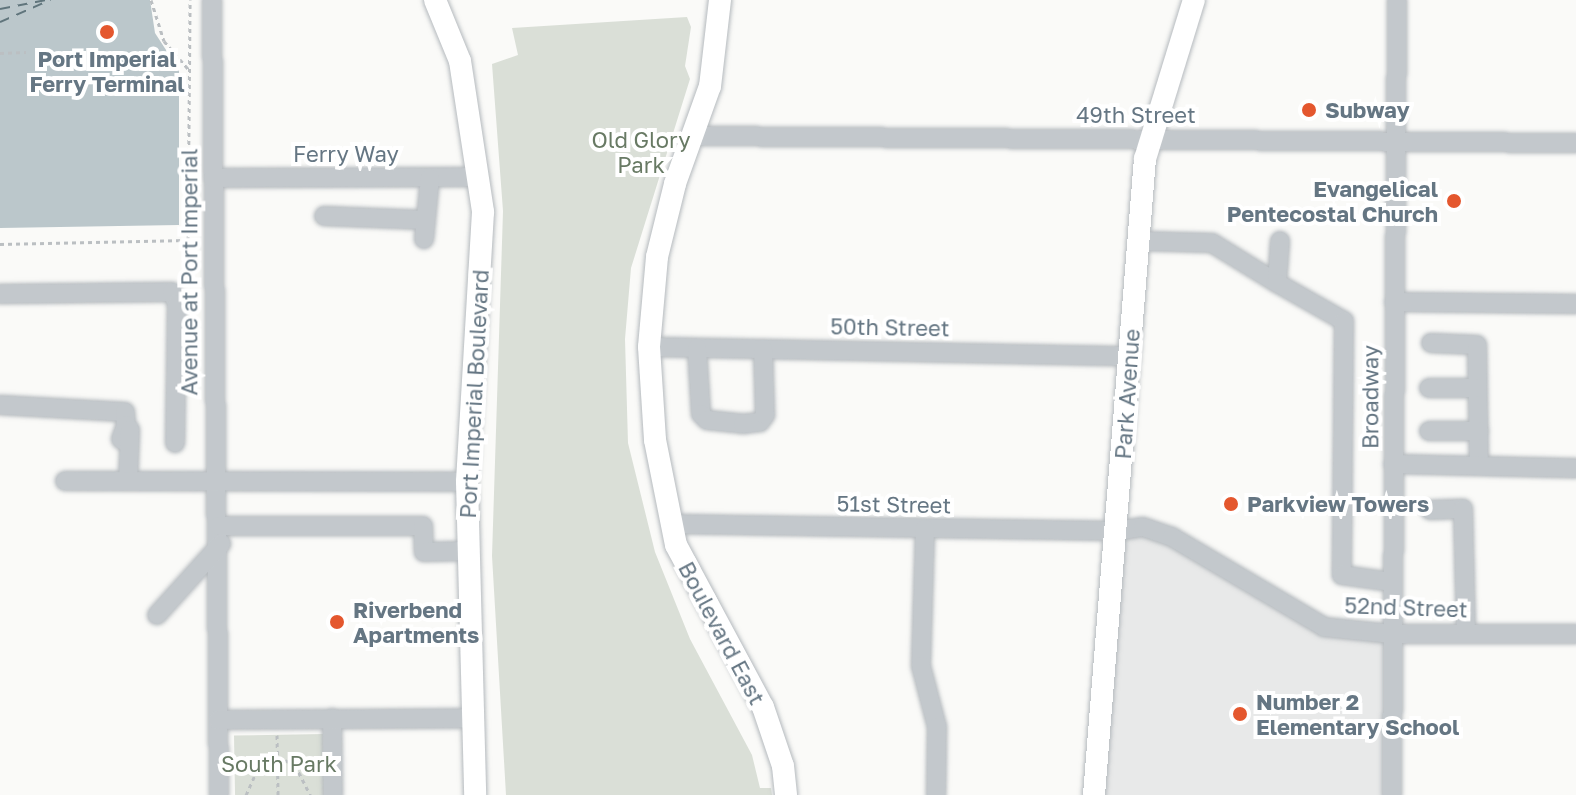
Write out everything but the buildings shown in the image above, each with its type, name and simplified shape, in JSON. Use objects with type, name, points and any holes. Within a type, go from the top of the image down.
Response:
[{"type":"main road","name":"Port Imperial Boulevard","points":[[435,0],[460,61],[480,177],[481,258],[467,482],[475,795]]},
{"type":"main road","name":"Boulevard East","points":[[720,0],[710,86],[696,136],[675,184],[657,257],[649,347],[655,440],[670,524],[703,603],[763,707],[783,766],[786,795]]},
{"type":"main road","name":"Park Avenue","points":[[1094,795],[1150,139],[1194,0]]},
{"type":"street","name":"Avenue at Port Imperial","points":[[212,0],[215,481],[220,535],[219,795]]},
{"type":"street","name":"Broadway","points":[[1392,795],[1397,0]]},
{"type":"street","name":"49th Street","points":[[696,136],[1576,143]]},
{"type":"street","name":"Ferry Way","points":[[213,178],[480,177]]},
{"type":"street","points":[[424,239],[430,178]]},
{"type":"street","points":[[324,216],[425,220]]},
{"type":"street","points":[[1139,241],[1212,243],[1344,321],[1342,575],[1391,582]]},
{"type":"street","points":[[1277,283],[1280,241]]},
{"type":"street","points":[[0,294],[172,292],[177,304],[175,443]]},
{"type":"street","points":[[1394,302],[1576,304]]},
{"type":"street","points":[[1431,343],[1477,345],[1479,466]]},
{"type":"street","name":"50th Street","points":[[649,347],[1130,356]]},
{"type":"street","points":[[697,348],[701,414],[707,420],[743,424],[760,422],[765,415],[763,349]]},
{"type":"street","points":[[1429,388],[1476,388]]},
{"type":"street","points":[[0,405],[125,412],[128,481]]},
{"type":"street","points":[[1429,431],[1479,431]]},
{"type":"street","points":[[1393,464],[1576,468]]},
{"type":"street","points":[[65,481],[467,482]]},
{"type":"street","points":[[1430,510],[1463,509],[1466,633]]},
{"type":"street","name":"51st Street","points":[[670,524],[1117,531]]},
{"type":"street","points":[[157,615],[220,535],[423,526],[424,552],[467,551]]},
{"type":"street","name":"52nd Street","points":[[1117,531],[1143,527],[1172,537],[1324,627],[1392,634],[1576,634]]},
{"type":"street","points":[[925,529],[921,666],[937,727],[936,795]]},
{"type":"street","points":[[332,718],[333,795]]},
{"type":"street","points":[[218,720],[474,718]]},
{"type":"path","points":[[151,0],[164,41],[190,70]]},
{"type":"path","points":[[0,244],[188,240],[190,0]]},
{"type":"path","points":[[0,53],[26,52]]},
{"type":"path","points":[[277,719],[278,795]]},
{"type":"path","points":[[246,795],[257,770],[278,760],[295,765],[310,795]]},
{"type":"shaded area","points":[[0,0],[150,0],[155,33],[179,70],[179,225],[0,228]]},
{"type":"shaded area","name":"Number 2 Elementary School","points":[[1108,528],[1142,528],[1300,616],[1389,634],[1387,795],[1085,795]]},
{"type":"green space","name":"Old Glory Park","points":[[687,17],[691,27],[685,66],[690,79],[631,268],[625,339],[628,443],[655,552],[690,639],[752,755],[760,788],[771,788],[772,795],[506,795],[492,556],[503,211],[492,64],[518,55],[512,28]]},
{"type":"green space","name":"South Park","points":[[323,734],[324,795],[235,795],[234,736]]},
{"type":"ferry route","points":[[0,9],[46,0]]},
{"type":"ferry route","points":[[0,22],[50,0]]},
{"type":"place","name":"Port Imperial Ferry Terminal","points":[[107,32]]},
{"type":"place","name":"Subway","points":[[1309,110]]},
{"type":"place","name":"Evangelical Pentecostal Church","points":[[1454,201]]},
{"type":"place","name":"Parkview Towers","points":[[1231,504]]},
{"type":"place","name":"Riverbend Apartments","points":[[337,622]]},
{"type":"place","name":"Number 2 Elementary School","points":[[1240,714]]}]
